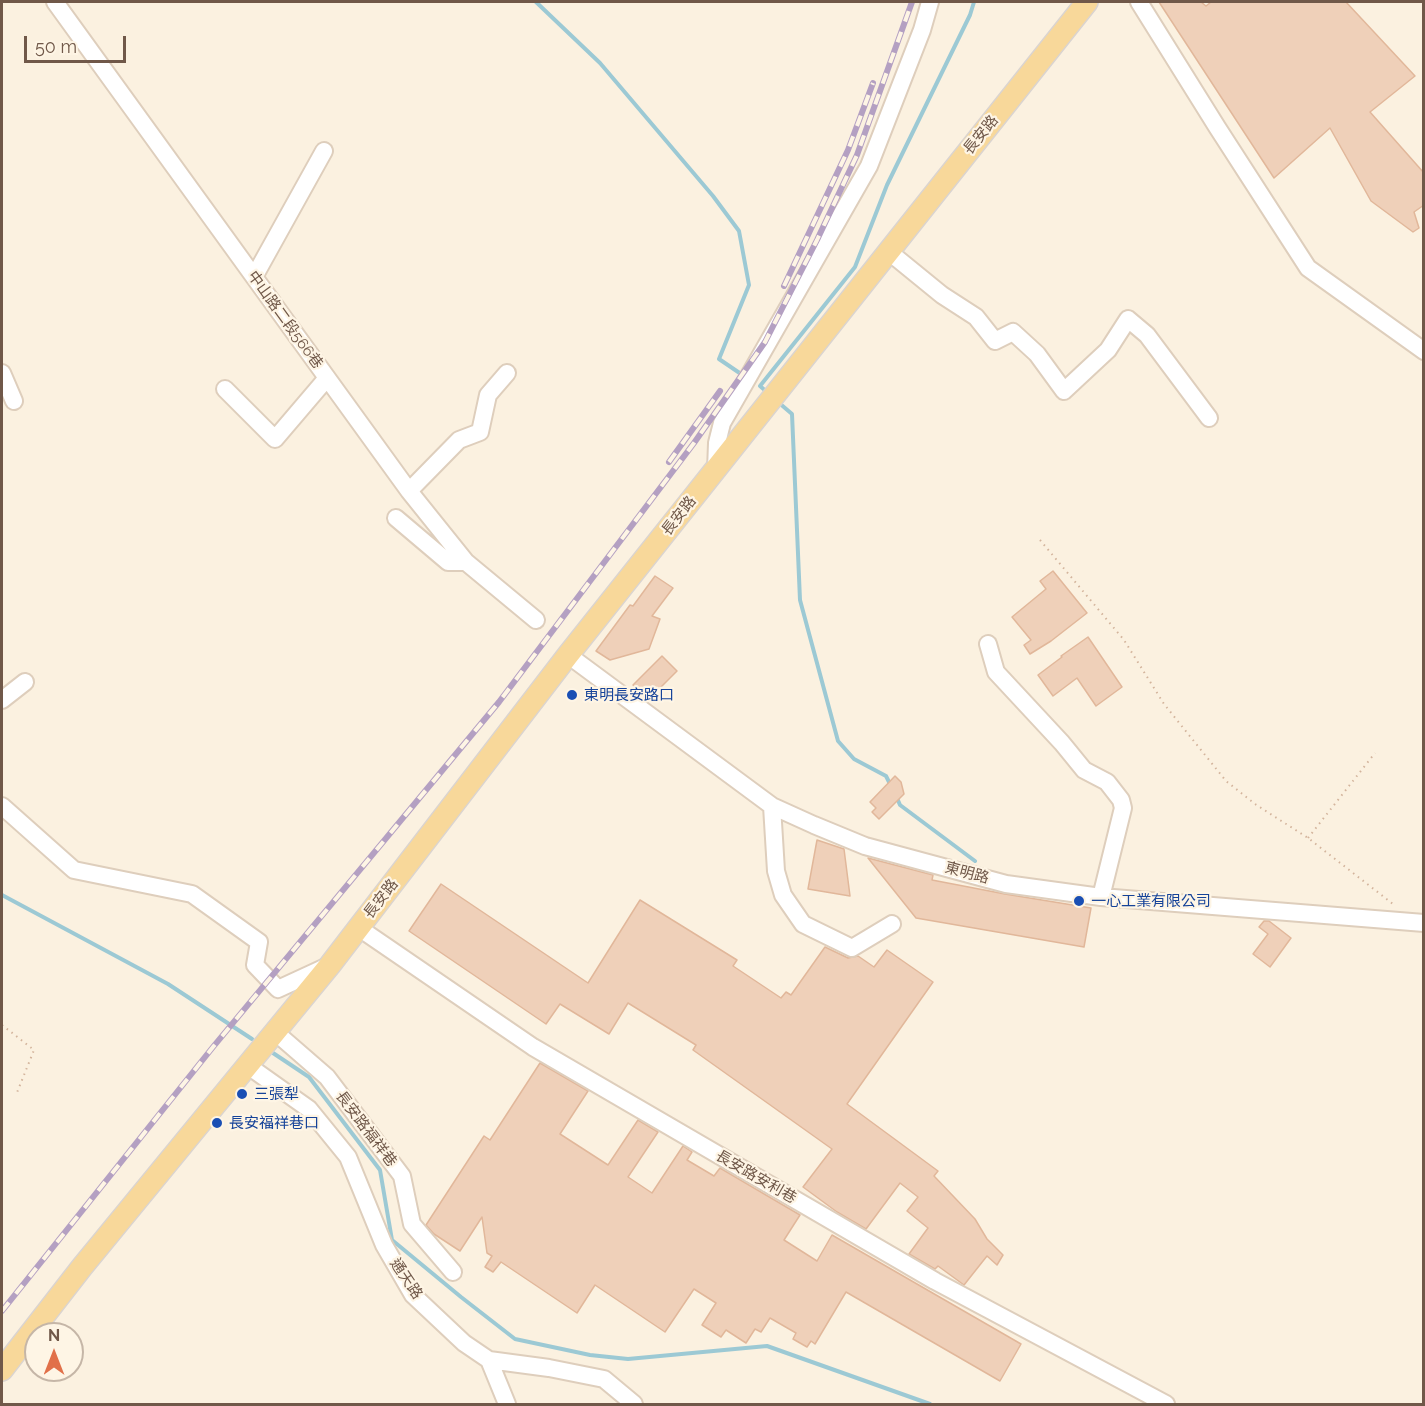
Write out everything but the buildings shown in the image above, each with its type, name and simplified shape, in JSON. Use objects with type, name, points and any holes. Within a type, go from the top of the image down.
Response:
[{"type":"main road","name":"長安路","points":[[274,1032],[330,965],[568,656],[1087,2]]},
{"type":"main road","points":[[2,1370],[274,1032]]},
{"type":"street","name":"中山路二段566巷","points":[[56,2],[409,491],[466,562],[536,620]]},
{"type":"street","points":[[716,470],[717,442],[722,423],[868,166],[922,30],[930,2]]},
{"type":"street","points":[[1139,2],[1308,268],[1424,351]]},
{"type":"street","points":[[254,277],[324,151]]},
{"type":"street","points":[[888,251],[942,295],[976,317],[995,341],[1013,332],[1037,354],[1064,391],[1108,350],[1128,319],[1147,335],[1209,418]]},
{"type":"street","points":[[2,373],[14,401]]},
{"type":"street","points":[[409,491],[459,440],[480,432],[488,395],[507,373]]},
{"type":"street","points":[[225,389],[275,439],[327,378]]},
{"type":"street","points":[[396,518],[448,562],[466,562]]},
{"type":"street","points":[[988,644],[996,672],[1084,770],[1107,782],[1121,800],[1123,808],[1101,897]]},
{"type":"street","name":"東明路","points":[[568,656],[772,806],[865,846],[1006,884],[1101,897],[1424,923]]},
{"type":"street","points":[[2,700],[25,682]]},
{"type":"street","points":[[2,806],[74,870],[192,894],[260,942],[255,965],[278,989],[330,965]]},
{"type":"street","points":[[772,806],[776,871],[783,895],[803,924],[852,948],[892,924]]},
{"type":"street","name":"長安路安利巷","points":[[359,928],[533,1047],[935,1281],[1166,1404]]},
{"type":"street","name":"長安路福祥巷","points":[[274,1032],[327,1077],[402,1176],[412,1224],[453,1272]]},
{"type":"street","name":"通天路","points":[[247,1065],[309,1109],[348,1157],[384,1245],[413,1295],[464,1343],[489,1360],[549,1368],[604,1379],[634,1404]]},
{"type":"street","points":[[489,1360],[507,1404]]},
{"type":"path","points":[[1040,540],[1124,640],[1164,704],[1226,781],[1255,804],[1308,838],[1395,906],[1399,920]]},
{"type":"path","points":[[1308,838],[1375,753]]},
{"type":"path","points":[[2,1025],[34,1050],[16,1095]]},
{"type":"waterway","points":[[536,2],[600,63],[713,196],[739,231],[749,285],[719,359],[744,376]]},
{"type":"waterway","points":[[768,393],[760,386],[855,267],[887,185],[970,15],[974,2]]},
{"type":"waterway","points":[[778,402],[792,414],[800,600],[838,741],[854,759],[886,776],[891,786]]},
{"type":"waterway","points":[[897,798],[900,805],[975,861]]},
{"type":"waterway","points":[[2,895],[168,984],[252,1039]]},
{"type":"waterway","points":[[273,1053],[309,1077],[380,1170],[392,1240],[515,1339],[590,1355],[628,1359],[767,1346],[930,1404]]},
{"type":"railway","points":[[2,1311],[213,1047],[499,702],[694,443],[765,342],[857,155],[912,2]]},
{"type":"railway","points":[[784,286],[848,150],[873,83]]},
{"type":"railway","points":[[669,462],[720,391]]},
{"type":"place","name":"東明長安路口","points":[[572,695]]},
{"type":"place","name":"一心工業有限公司","points":[[1079,901]]},
{"type":"place","name":"三張犁","points":[[242,1094]]},
{"type":"place","name":"長安福祥巷口","points":[[217,1123]]}]
